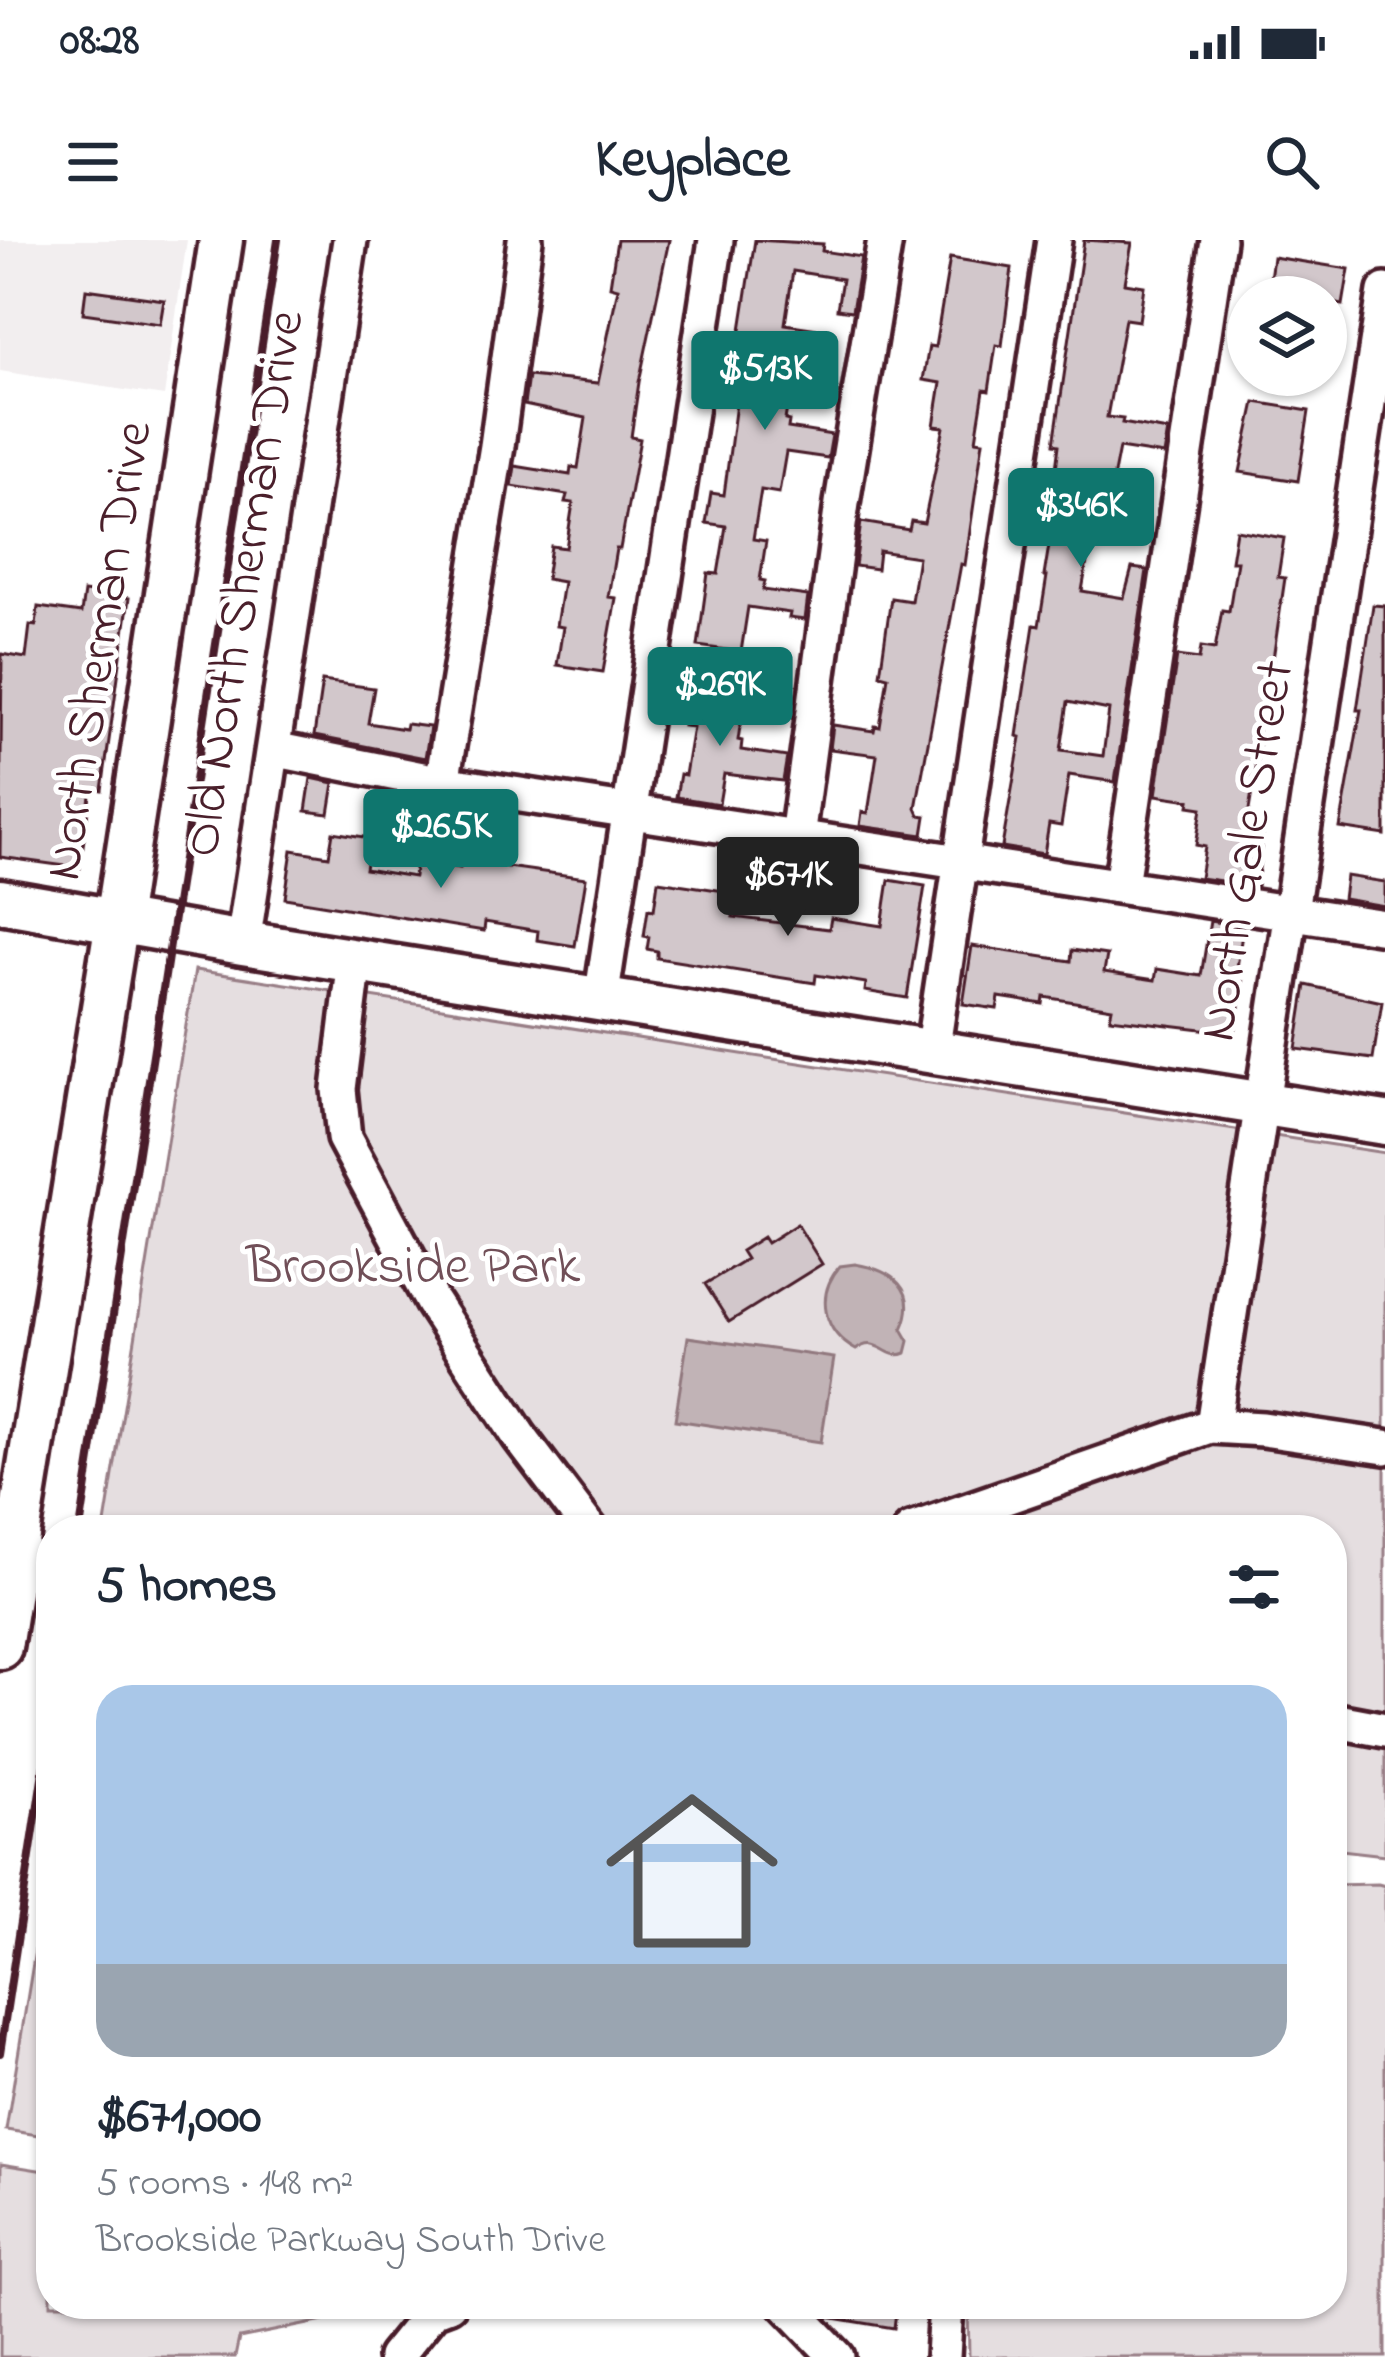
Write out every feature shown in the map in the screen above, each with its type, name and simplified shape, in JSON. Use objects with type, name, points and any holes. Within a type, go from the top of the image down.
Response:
[{"type":"main road","name":"North Sherman Drive","points":[[0,1647],[118,921],[221,240]]},
{"type":"main road","points":[[0,902],[1385,1123]]},
{"type":"street","name":"Old North Sherman Drive","points":[[242,944],[350,240]]},
{"type":"street","points":[[442,783],[525,240]]},
{"type":"street","points":[[601,1000],[716,240]]},
{"type":"street","points":[[797,837],[842,503],[885,240]]},
{"type":"street","points":[[932,1053],[1054,240]]},
{"type":"street","points":[[1120,885],[1219,240]]},
{"type":"street","name":"North Gale Street","points":[[1213,1426],[1385,291]]},
{"type":"street","points":[[273,749],[442,783],[1385,927]]},
{"type":"street","points":[[355,960],[339,1089],[349,1151],[432,1302],[519,1436],[579,1515]]},
{"type":"street","points":[[955,1515],[1213,1426],[1385,1447]]},
{"type":"street","points":[[1347,1723],[1385,1730]]},
{"type":"street","points":[[395,2357],[425,2319]]},
{"type":"street","points":[[800,2319],[837,2357]]},
{"type":"street","points":[[943,2357],[945,2319]]},
{"type":"shaded area","points":[[0,240],[187,240],[164,396],[0,371]]},
{"type":"shaded area","points":[[855,1264],[891,1277],[905,1292],[907,1315],[902,1329],[909,1341],[906,1353],[892,1354],[870,1345],[856,1350],[830,1323],[825,1301],[832,1277],[840,1266]]},
{"type":"shaded area","points":[[688,1337],[834,1358],[821,1442],[675,1420]]},
{"type":"green space","name":"Brookside Park","points":[[195,970],[1385,1153],[1385,1855],[1347,1851],[1347,1515],[106,1515]]},
{"type":"green space","points":[[1347,1885],[1385,1886],[1385,2357],[969,2357],[968,2319],[1347,2319]]},
{"type":"green space","points":[[36,1945],[36,2135],[6,2130]]},
{"type":"green space","points":[[1,2164],[36,2170],[36,2319],[333,2319],[239,2338],[235,2357],[0,2357]]},
{"type":"building","points":[[617,240],[669,240],[639,382],[631,437],[640,439],[608,597],[616,598],[603,672],[557,665],[563,627],[556,626],[563,582],[546,579],[551,546],[566,548],[573,503],[565,502],[567,495],[512,486],[515,466],[570,475],[571,467],[578,468],[586,418],[524,405],[528,376],[598,383],[618,288],[610,286]]},
{"type":"building","points":[[755,240],[823,244],[822,251],[861,257],[852,311],[837,309],[842,279],[793,271],[785,324],[818,329],[812,361],[795,358],[785,420],[788,428],[832,435],[828,458],[786,452],[779,493],[761,490],[753,539],[766,541],[760,580],[765,581],[763,590],[808,596],[805,620],[748,607],[741,652],[698,646],[708,573],[718,574],[726,526],[706,523],[711,493],[724,495],[743,350],[738,349]]},
{"type":"building","points":[[1084,240],[1132,243],[1125,283],[1144,286],[1139,321],[1125,319],[1107,417],[1168,431],[1164,455],[1119,448],[1101,541],[1091,539],[1082,591],[1124,598],[1132,568],[1147,570],[1115,782],[1069,775],[1061,826],[1049,824],[1044,854],[1002,847],[1034,625],[1039,626],[1047,576],[1059,445],[1054,444]],"holes":[[[1068,702],[1109,710],[1103,756],[1061,750]]]},
{"type":"building","points":[[1273,257],[1349,269],[1347,281],[1347,276],[1270,276]]},
{"type":"building","points":[[950,258],[1012,268],[1002,346],[996,345],[989,391],[984,390],[976,440],[983,441],[965,565],[961,564],[916,808],[926,816],[923,835],[860,826],[862,812],[868,813],[877,755],[830,749],[833,725],[874,731],[875,726],[880,727],[888,676],[880,674],[891,598],[911,601],[918,557],[879,551],[877,569],[855,566],[861,522],[909,530],[911,521],[924,523],[944,427],[934,426],[941,383],[923,380],[929,346],[935,347]]},
{"type":"building","points":[[86,289],[164,300],[160,324],[83,313]]},
{"type":"building","points":[[1255,402],[1309,411],[1298,481],[1240,472]]},
{"type":"building","points":[[1236,530],[1284,538],[1278,577],[1285,578],[1247,822],[1264,825],[1257,886],[1200,878],[1205,847],[1196,845],[1202,808],[1189,806],[1190,800],[1156,795],[1177,656],[1199,659],[1201,647],[1215,649],[1222,610],[1229,611],[1237,561],[1231,561]]},
{"type":"building","points":[[84,592],[129,598],[102,790],[91,788],[80,868],[0,857],[2,654],[26,658],[30,625],[36,626],[38,607],[81,613]]},
{"type":"building","points":[[1373,605],[1385,606],[1385,835],[1340,828]]},
{"type":"building","points":[[322,681],[374,688],[368,723],[405,729],[406,724],[430,727],[425,758],[314,736]]},
{"type":"building","points":[[689,691],[744,699],[741,750],[787,757],[783,781],[724,774],[719,804],[676,797],[693,727],[683,726]]},
{"type":"building","points":[[311,778],[334,783],[329,814],[306,811]]},
{"type":"building","points":[[333,832],[370,838],[365,869],[414,877],[416,861],[460,868],[463,851],[496,856],[494,865],[586,878],[575,946],[537,940],[538,931],[485,922],[484,931],[285,898],[292,850],[329,856]]},
{"type":"building","points":[[1346,876],[1385,882],[1385,906],[1343,899]]},
{"type":"building","points":[[889,880],[925,886],[907,998],[865,991],[866,983],[816,975],[815,983],[657,958],[657,951],[647,949],[648,909],[654,910],[658,881],[731,892],[730,901],[736,902],[733,917],[829,929],[831,918],[882,926]]},
{"type":"building","points":[[1210,921],[1243,927],[1235,981],[1243,982],[1235,1033],[1110,1018],[1112,1008],[1044,997],[1043,1004],[999,997],[997,1009],[963,1004],[972,946],[1071,961],[1072,950],[1107,955],[1104,972],[1155,980],[1157,969],[1201,976]]},
{"type":"building","points":[[1306,985],[1382,1002],[1373,1059],[1296,1049]]},
{"type":"building","points":[[797,1224],[822,1264],[729,1322],[705,1284],[746,1259],[741,1251],[763,1237],[767,1243]]},
{"type":"building","points":[[840,2319],[895,2319],[894,2328]]},
{"type":"railway","points":[[82,1515],[278,240]]},
{"type":"railway","points":[[0,2053],[36,1817]]}]
